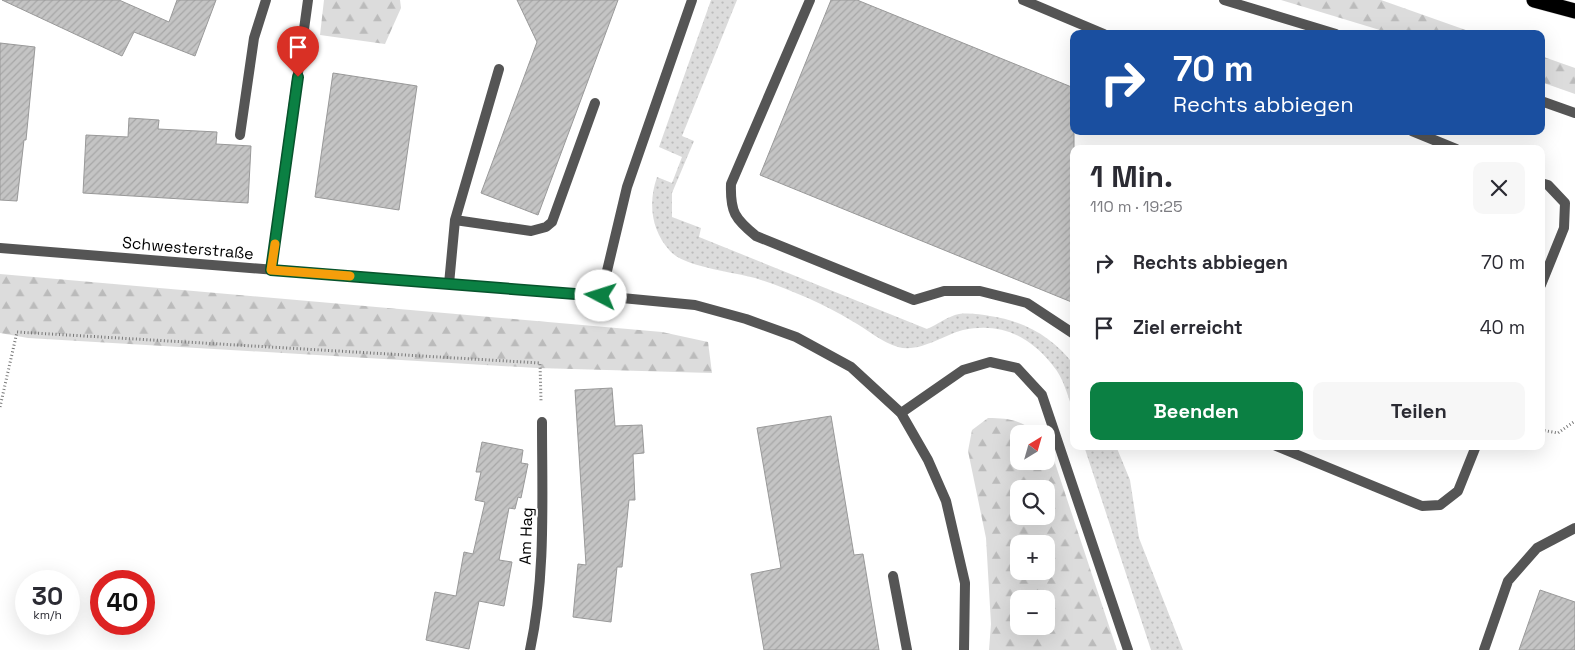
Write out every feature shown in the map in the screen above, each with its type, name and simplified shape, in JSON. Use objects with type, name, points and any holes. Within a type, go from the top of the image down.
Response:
[{"type":"highway","points":[[1534,0],[1575,11]]},
{"type":"street","points":[[240,135],[254,38],[266,0]]},
{"type":"street","points":[[271,270],[308,0]]},
{"type":"street","points":[[601,296],[627,187],[692,0]]},
{"type":"street","points":[[810,0],[731,184],[730,203],[740,223],[756,236],[914,300],[944,291],[980,291],[1027,303],[1070,331]]},
{"type":"street","points":[[1023,0],[1094,30]]},
{"type":"street","points":[[1224,0],[1323,30]]},
{"type":"street","points":[[449,284],[455,220],[499,69]]},
{"type":"street","points":[[455,220],[531,231],[546,227],[552,222],[595,102]]},
{"type":"street","points":[[1545,102],[1575,113]]},
{"type":"street","points":[[1422,135],[1446,145]]},
{"type":"street","points":[[1545,184],[1565,202],[1564,228],[1545,275]]},
{"type":"street","name":"Schwesterstraße","points":[[0,248],[695,305],[746,319],[796,337],[851,367],[901,413],[928,460],[946,501],[965,583],[964,650]]},
{"type":"street","points":[[901,413],[963,370],[990,362],[1017,368],[1042,395],[1128,650]]},
{"type":"street","name":"Am Hag","points":[[530,650],[542,547],[542,422]]},
{"type":"street","points":[[1286,450],[1422,506],[1440,505],[1458,491],[1474,450]]},
{"type":"street","points":[[1484,650],[1508,581],[1537,548],[1575,528]]},
{"type":"street","points":[[893,576],[907,650]]},
{"type":"path","points":[[0,407],[17,332],[540,363],[542,422]]},
{"type":"path","points":[[1545,431],[1558,433],[1575,421]]},
{"type":"green space","points":[[324,0],[400,0],[401,8],[385,44],[320,35]]},
{"type":"green space","points":[[711,0],[737,0],[682,136],[694,141],[672,193],[672,217],[701,228],[699,237],[927,329],[959,314],[1003,318],[1026,326],[1057,346],[1070,360],[1070,401],[1057,371],[1038,350],[1017,335],[992,328],[978,328],[955,332],[915,348],[898,347],[880,339],[829,308],[793,292],[755,278],[697,265],[677,257],[670,251],[659,234],[655,225],[652,206],[657,177],[672,183],[682,157],[659,147]]},
{"type":"green space","points":[[1281,0],[1381,0],[1466,30],[1380,30]]},
{"type":"green space","points":[[1545,57],[1575,68],[1575,94],[1545,83]]},
{"type":"green space","points":[[0,274],[662,332],[708,342],[712,373],[537,368],[28,338],[0,333]]},
{"type":"green space","points":[[988,418],[1002,419],[1024,425],[1010,425],[1010,470],[1055,470],[1055,463],[1117,650],[989,650],[991,624],[986,538],[968,451],[972,430]]},
{"type":"green space","points":[[1085,450],[1118,450],[1130,480],[1139,538],[1183,650],[1151,650]]},
{"type":"building","points":[[2,0],[119,0],[169,22],[177,0],[216,0],[195,56],[134,32],[122,56]]},
{"type":"building","points":[[517,0],[618,0],[538,215],[481,193],[537,42]]},
{"type":"building","points":[[831,0],[857,0],[1070,86],[1070,135],[1074,135],[1074,145],[1070,145],[1070,301],[760,175]]},
{"type":"building","points":[[0,43],[35,47],[26,140],[24,140],[17,201],[0,200]]},
{"type":"building","points":[[333,73],[417,86],[399,210],[315,197]]},
{"type":"building","points":[[129,118],[159,120],[158,129],[217,132],[216,144],[251,146],[248,203],[83,193],[86,135],[128,137]]},
{"type":"building","points":[[612,388],[615,426],[642,425],[644,453],[633,454],[635,500],[629,500],[622,567],[617,567],[611,622],[573,617],[578,564],[586,565],[575,390]]},
{"type":"building","points":[[831,416],[854,555],[863,554],[879,650],[764,650],[751,574],[781,568],[757,428]]},
{"type":"building","points":[[482,442],[523,450],[521,463],[528,464],[521,498],[518,497],[515,509],[509,508],[499,560],[512,562],[504,606],[479,601],[469,649],[426,640],[435,592],[456,596],[464,552],[473,554],[485,502],[475,500],[481,472],[476,472]]},
{"type":"building","points":[[1540,590],[1575,602],[1575,650],[1519,650]]},
{"type":"slow traffic","points":[[275,244],[271,270],[350,276]]},
{"type":"route","points":[[298,77],[271,270],[601,296]]}]
